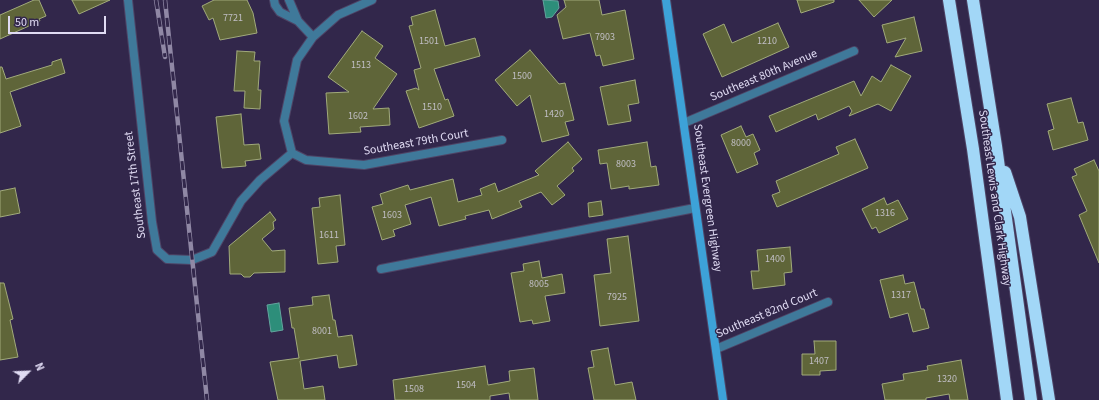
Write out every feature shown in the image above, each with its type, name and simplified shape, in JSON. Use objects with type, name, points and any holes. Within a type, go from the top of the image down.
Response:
[{"type":"highway","name":"Southeast Lewis and Clark Highway","points":[[949,0],[973,149],[1007,400]]},
{"type":"highway","name":"Southeast Lewis and Clark Highway","points":[[973,0],[996,146],[1031,400]]},
{"type":"highway","points":[[996,146],[1020,217],[1049,400]]},
{"type":"highway","points":[[1002,400],[1004,374]]},
{"type":"street","name":"Southeast 17th Street","points":[[128,0],[152,222],[157,250],[167,259],[192,260],[212,252],[241,201],[260,180],[292,153]]},
{"type":"street","points":[[274,0],[275,5],[280,12],[298,21]]},
{"type":"street","points":[[289,0],[298,21],[313,37]]},
{"type":"street","points":[[292,153],[284,121],[297,60],[313,37],[338,15],[372,0]]},
{"type":"street","name":"Southeast Evergreen Highway","points":[[666,0],[723,400]]},
{"type":"street","name":"Southeast 80th Avenue","points":[[684,123],[854,51]]},
{"type":"street","name":"Southeast 79th Court","points":[[292,153],[306,160],[364,165],[502,140]]},
{"type":"street","points":[[381,269],[695,208]]},
{"type":"street","name":"Southeast 82nd Court","points":[[716,349],[828,302]]},
{"type":"shaded area","points":[[543,0],[558,1],[559,8],[552,17],[546,18]]},
{"type":"shaded area","points":[[279,303],[283,330],[271,332],[267,305]]},
{"type":"building","points":[[34,0],[39,0],[46,16],[39,19],[40,21],[0,39],[0,15]]},
{"type":"building","points":[[72,0],[110,0],[79,14]]},
{"type":"building","points":[[214,0],[247,0],[253,13],[257,33],[220,40],[213,18],[209,20],[202,6]]},
{"type":"building","points":[[564,0],[599,0],[602,15],[625,10],[634,59],[603,66],[600,55],[596,56],[590,33],[563,39],[557,15],[566,7]]},
{"type":"building","points":[[797,0],[834,0],[834,2],[801,13]]},
{"type":"building","points":[[859,0],[892,0],[874,17]]},
{"type":"building","points":[[435,10],[445,46],[475,38],[480,56],[434,69],[445,100],[448,99],[454,116],[419,128],[406,91],[416,88],[419,90],[414,70],[421,68],[409,26],[413,25],[411,17]]},
{"type":"building","points":[[914,17],[922,51],[895,57],[906,38],[887,43],[882,25]]},
{"type":"building","points":[[778,23],[789,47],[722,77],[703,34],[724,24],[732,43]]},
{"type":"building","points":[[362,31],[383,46],[375,58],[397,74],[373,109],[389,108],[390,125],[360,127],[361,132],[329,134],[326,93],[349,92],[328,77]]},
{"type":"building","points":[[530,50],[559,84],[565,83],[574,120],[565,122],[569,135],[542,142],[530,95],[517,106],[495,80]]},
{"type":"building","points":[[237,51],[255,52],[254,61],[260,61],[258,90],[261,90],[260,109],[244,108],[245,91],[234,91]]},
{"type":"building","points":[[61,59],[65,73],[10,92],[21,126],[0,133],[0,67],[2,67],[6,79],[52,65],[52,62]]},
{"type":"building","points":[[891,65],[911,76],[891,111],[878,104],[849,116],[852,111],[849,106],[818,120],[816,114],[776,132],[769,116],[854,81],[861,96],[872,76],[881,82]]},
{"type":"building","points":[[635,80],[639,103],[628,105],[631,121],[608,125],[600,87]]},
{"type":"building","points":[[1071,98],[1078,123],[1083,122],[1088,140],[1053,150],[1048,131],[1054,129],[1047,104]]},
{"type":"building","points":[[241,114],[244,145],[259,144],[261,159],[245,161],[246,166],[222,168],[216,117]]},
{"type":"building","points":[[741,126],[746,137],[753,134],[760,150],[754,153],[758,164],[737,173],[721,135]]},
{"type":"building","points":[[855,139],[868,168],[777,207],[772,195],[780,192],[776,181],[839,154],[836,147]]},
{"type":"building","points":[[568,142],[582,159],[572,168],[574,171],[557,186],[565,195],[552,205],[541,192],[519,201],[522,207],[492,219],[489,210],[465,216],[466,219],[439,226],[431,197],[405,205],[411,224],[393,230],[395,236],[382,240],[372,207],[383,204],[380,194],[408,185],[410,190],[453,179],[458,202],[482,195],[480,189],[495,183],[498,192],[539,175],[535,171]]},
{"type":"building","points":[[647,142],[651,167],[656,166],[659,185],[629,189],[629,186],[611,189],[607,163],[600,164],[598,150]]},
{"type":"building","points":[[1094,160],[1099,171],[1099,263],[1079,215],[1087,211],[1072,177],[1077,175],[1074,169]]},
{"type":"building","points":[[15,188],[20,213],[0,217],[0,191]]},
{"type":"building","points":[[340,195],[345,245],[336,246],[338,262],[318,264],[312,208],[320,207],[319,198]]},
{"type":"building","points":[[884,198],[887,205],[898,200],[908,219],[879,233],[876,227],[872,229],[862,209]]},
{"type":"building","points":[[601,201],[603,215],[589,217],[588,203]]},
{"type":"building","points":[[270,212],[276,220],[273,222],[274,229],[262,239],[272,251],[285,250],[285,272],[254,273],[250,277],[244,277],[241,274],[230,274],[229,246]]},
{"type":"building","points":[[628,236],[639,321],[600,326],[594,275],[611,273],[607,239]]},
{"type":"building","points":[[790,247],[792,272],[784,273],[785,285],[753,289],[751,271],[759,271],[757,250]]},
{"type":"building","points":[[539,261],[542,278],[562,274],[565,293],[545,296],[550,321],[533,324],[532,320],[520,322],[511,273],[524,271],[523,264]]},
{"type":"building","points":[[903,275],[905,284],[914,282],[921,309],[924,309],[929,328],[913,332],[908,313],[890,318],[880,280]]},
{"type":"building","points":[[0,283],[4,283],[13,319],[10,320],[18,357],[0,360]]},
{"type":"building","points":[[329,295],[333,320],[335,320],[338,337],[352,335],[357,365],[339,368],[337,355],[300,361],[304,389],[323,386],[325,400],[278,400],[270,362],[299,358],[289,308],[313,305],[312,297]]},
{"type":"building","points":[[814,341],[836,341],[836,370],[820,371],[820,375],[802,375],[802,354],[815,354]]},
{"type":"building","points":[[608,348],[615,385],[632,382],[636,400],[594,400],[588,368],[594,367],[591,351]]},
{"type":"building","points":[[961,360],[968,400],[950,400],[949,394],[926,398],[926,400],[885,400],[882,384],[904,380],[903,374],[928,370],[927,366]]},
{"type":"building","points":[[485,366],[488,385],[510,381],[509,371],[534,368],[538,400],[510,400],[509,393],[490,396],[490,400],[395,400],[393,380]]},
{"type":"railway","points":[[156,0],[165,57]]},
{"type":"railway","points":[[165,0],[207,400]]}]
